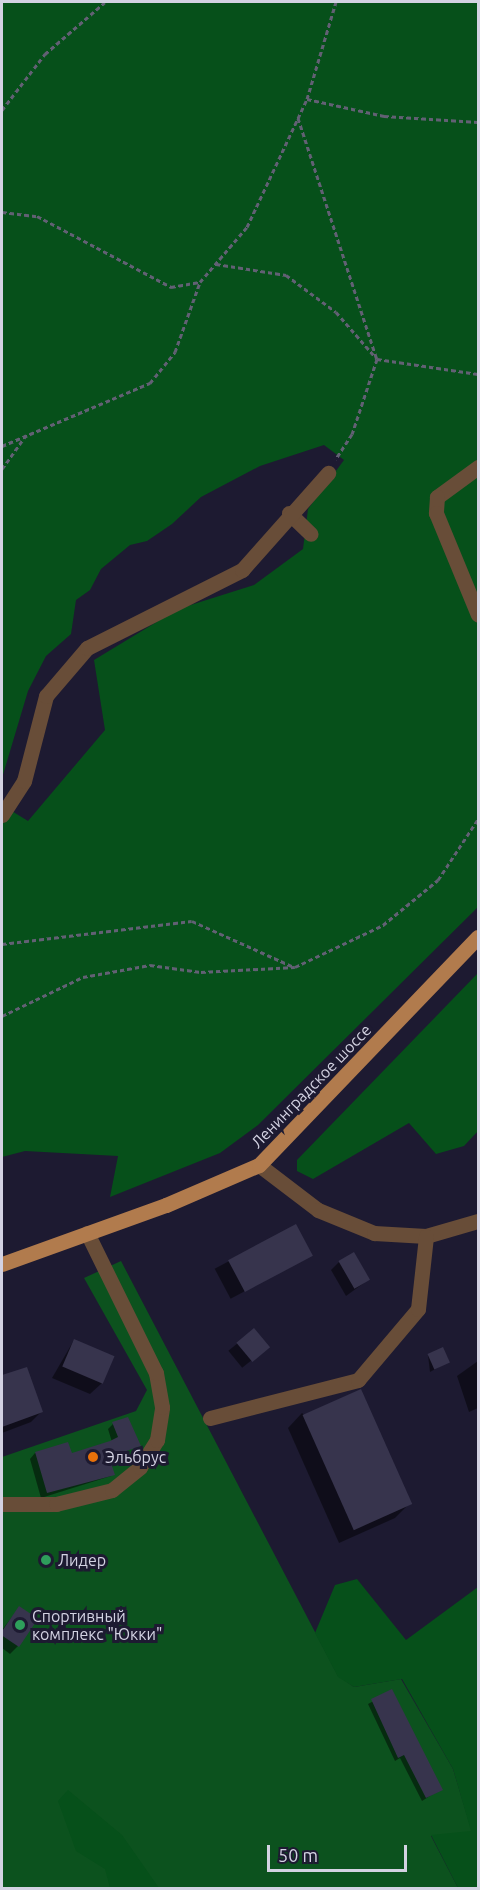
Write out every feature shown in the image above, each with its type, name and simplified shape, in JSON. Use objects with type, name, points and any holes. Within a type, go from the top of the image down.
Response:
[{"type":"main road","name":"Ленинградское шоссе","points":[[2,1264],[259,1165],[478,937]]},
{"type":"street","points":[[478,467],[437,497],[436,513],[478,615]]},
{"type":"street","points":[[2,815],[24,781],[46,696],[87,648],[242,570],[289,513],[328,473]]},
{"type":"street","points":[[289,513],[311,534]]},
{"type":"street","points":[[259,1165],[318,1210],[374,1233],[426,1236],[478,1221]]},
{"type":"street","points":[[2,1504],[56,1504],[112,1490],[140,1467],[157,1440],[162,1407],[156,1372],[87,1233]]},
{"type":"street","points":[[210,1418],[358,1380],[418,1309],[426,1236]]},
{"type":"path","points":[[2,110],[45,54],[105,2]]},
{"type":"path","points":[[2,446],[150,383],[175,352],[200,282],[247,227],[307,99],[336,2]]},
{"type":"path","points":[[307,99],[384,116],[478,123]]},
{"type":"path","points":[[298,116],[377,359],[352,434],[328,473]]},
{"type":"path","points":[[2,212],[37,216],[171,287],[200,282]]},
{"type":"path","points":[[216,264],[286,274],[336,312],[377,359],[478,374]]},
{"type":"path","points":[[2,469],[28,434]]},
{"type":"path","points":[[2,1016],[83,977],[150,965],[201,972],[295,967],[383,925],[438,880],[478,819]]},
{"type":"path","points":[[2,944],[192,921],[295,967]]},
{"type":"green space","points":[[2,2],[478,2],[478,907],[258,1125],[220,1153],[110,1197],[118,1156],[25,1151],[2,1157],[2,805],[28,821],[105,730],[94,660],[178,609],[254,585],[303,549],[308,509],[344,460],[324,445],[260,466],[201,497],[172,524],[147,541],[130,545],[101,569],[90,590],[76,600],[71,634],[46,656],[28,691],[2,778]]},
{"type":"green space","points":[[478,973],[478,1131],[464,1146],[436,1154],[409,1123],[313,1179],[297,1171],[297,1160]]},
{"type":"green space","points":[[121,1261],[338,1676],[354,1687],[401,1679],[453,1769],[472,1832],[431,1836],[458,1888],[2,1888],[2,1457],[136,1411],[147,1390],[84,1278]]},
{"type":"green space","points":[[357,1579],[406,1640],[478,1587],[478,1888],[458,1888],[431,1835],[471,1831],[453,1769],[402,1679],[354,1687],[338,1677],[315,1633],[335,1585]]},
{"type":"green space","points":[[68,1790],[122,1835],[159,1888],[110,1888],[105,1869],[76,1851],[58,1801]]},
{"type":"building","points":[[296,1224],[313,1256],[245,1292],[228,1260]]},
{"type":"building","points":[[354,1252],[370,1280],[354,1289],[338,1261]]},
{"type":"building","points":[[254,1328],[270,1347],[252,1362],[236,1343]]},
{"type":"building","points":[[74,1339],[115,1356],[103,1384],[62,1367]]},
{"type":"building","points":[[443,1347],[450,1363],[434,1369],[427,1354]]},
{"type":"building","points":[[27,1367],[43,1412],[2,1427],[2,1375]]},
{"type":"building","points":[[361,1389],[412,1504],[354,1530],[303,1415]]},
{"type":"building","points":[[128,1417],[141,1446],[109,1457],[115,1475],[47,1493],[35,1452],[68,1442],[72,1453],[110,1441],[118,1437],[112,1422]]},
{"type":"building","name":"Спортивный комплекс \"Юкки\"","points":[[19,1606],[38,1619],[19,1647],[2,1636],[2,1631]]},
{"type":"building","points":[[392,1689],[443,1790],[426,1798],[404,1755],[398,1758],[371,1699]]},
{"type":"place","name":"Эльбрус","points":[[93,1457]]},
{"type":"place","name":"Лидер","points":[[46,1560]]},
{"type":"place","name":"Спортивный комплекс \"Юкки\"","points":[[20,1625]]}]
